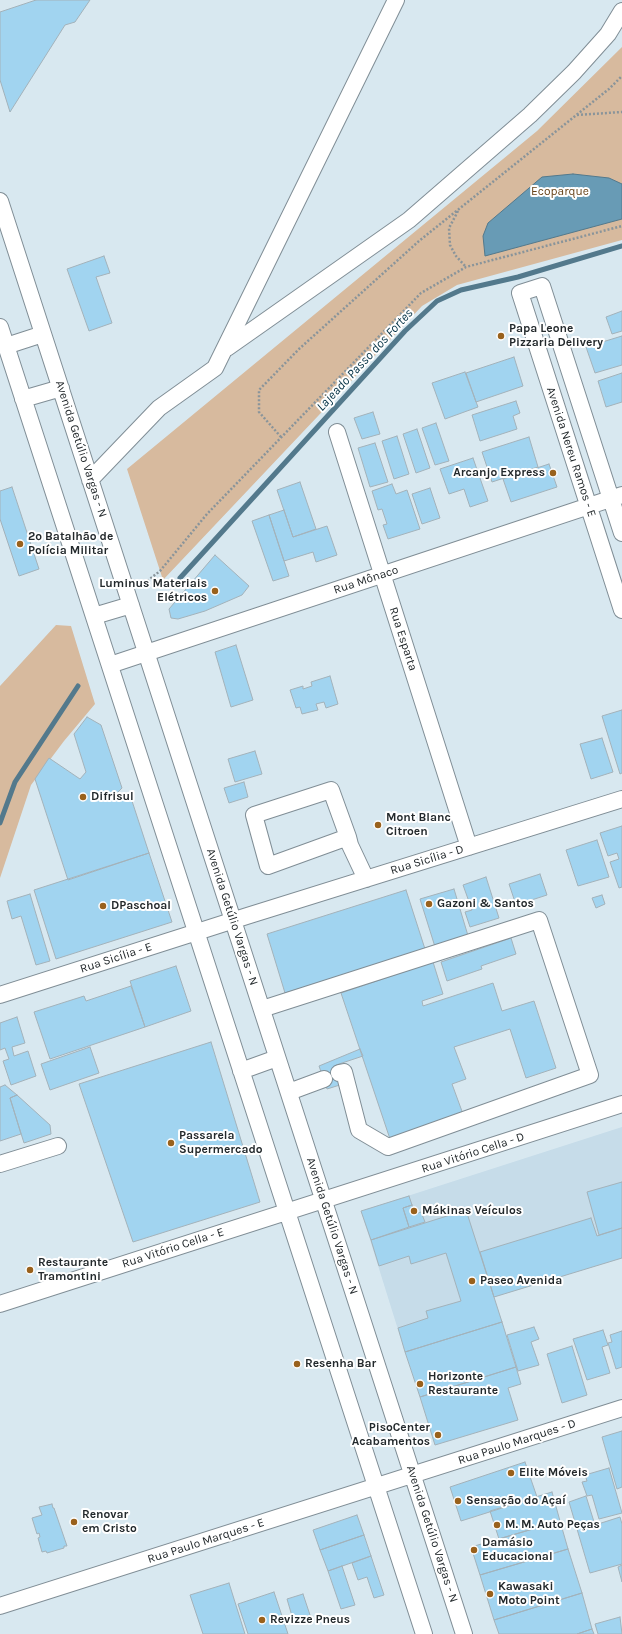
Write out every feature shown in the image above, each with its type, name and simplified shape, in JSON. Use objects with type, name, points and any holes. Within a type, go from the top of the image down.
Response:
[{"type":"street","points":[[90,480],[159,408],[214,368],[225,349],[396,0]]},
{"type":"street","points":[[225,349],[409,220],[530,115],[574,72],[608,34],[622,11]]},
{"type":"street","name":"Avenida Getúlio Vargas - N","points":[[0,201],[464,1634]]},
{"type":"street","name":"Avenida Nereu Ramos - E","points":[[622,533],[616,496],[579,398],[542,286],[520,293],[622,610]]},
{"type":"street","points":[[0,327],[424,1634]]},
{"type":"street","points":[[6,346],[43,334]]},
{"type":"street","points":[[24,399],[61,388]]},
{"type":"street","points":[[556,406],[579,398]]},
{"type":"street","name":"Rua Esparta","points":[[337,432],[469,847]]},
{"type":"street","name":"Rua Mônaco","points":[[110,665],[616,496]]},
{"type":"street","points":[[94,616],[129,600]]},
{"type":"street","points":[[348,837],[268,866],[254,815],[331,790],[348,837],[366,879]]},
{"type":"street","name":"Rua Sicília - D","points":[[233,921],[622,799]]},
{"type":"street","points":[[262,1009],[539,920],[590,1075],[388,1147],[359,1130],[344,1072],[339,1073]]},
{"type":"street","name":"Rua Sicília - E","points":[[0,995],[233,921]]},
{"type":"street","points":[[241,1071],[277,1058]]},
{"type":"street","points":[[288,1092],[324,1079]]},
{"type":"street","name":"Rua Vitório Cella - D","points":[[324,1200],[622,1104]]},
{"type":"street","points":[[0,1164],[58,1146]]},
{"type":"street","name":"Rua Vitório Cella - E","points":[[0,1304],[324,1200]]},
{"type":"street","name":"Rua Paulo Marques - D","points":[[413,1475],[622,1408]]},
{"type":"street","name":"Rua Paulo Marques - E","points":[[0,1606],[413,1475]]},
{"type":"path","points":[[282,437],[259,412],[259,390],[305,343],[419,240],[577,115],[609,89],[622,76]]},
{"type":"path","points":[[577,115],[622,112]]},
{"type":"path","points":[[459,209],[449,228],[450,245],[456,256],[466,267]]},
{"type":"path","points":[[129,600],[160,572],[207,514],[421,294],[466,267],[622,226]]},
{"type":"shaded area","points":[[622,1127],[622,1258],[494,1297],[405,1352],[361,1211]]},
{"type":"green space","name":"Ecoparque","points":[[622,47],[622,240],[457,285],[422,306],[163,580],[127,469],[537,131]]},
{"type":"green space","points":[[56,625],[71,626],[95,704],[64,741],[31,785],[0,878],[0,686]]},
{"type":"water","points":[[573,174],[609,178],[622,184],[622,219],[485,256],[483,236],[488,223],[542,177]]},
{"type":"building","points":[[36,0],[90,0],[75,22],[65,25],[10,112],[0,80],[0,12]]},
{"type":"building","points":[[104,256],[110,273],[96,277],[112,323],[89,331],[67,269]]},
{"type":"building","points":[[622,311],[622,331],[612,334],[606,317]]},
{"type":"building","points":[[622,336],[622,365],[595,373],[586,347]]},
{"type":"building","points":[[514,357],[523,386],[476,402],[466,373]]},
{"type":"building","points":[[465,372],[478,407],[445,419],[432,383]]},
{"type":"building","points":[[622,373],[622,402],[606,407],[598,381]]},
{"type":"building","points":[[516,401],[520,413],[513,416],[517,429],[480,441],[472,415]]},
{"type":"building","points":[[373,412],[380,434],[362,439],[354,418]]},
{"type":"building","points":[[436,423],[449,461],[435,465],[422,428]]},
{"type":"building","points":[[417,429],[430,468],[416,473],[403,434]]},
{"type":"building","points":[[397,436],[409,474],[394,479],[382,441]]},
{"type":"building","points":[[529,437],[538,467],[492,482],[482,452]]},
{"type":"building","points":[[375,443],[388,482],[370,487],[358,448]]},
{"type":"building","points":[[473,458],[488,501],[470,507],[464,489],[449,494],[440,469]]},
{"type":"building","points":[[549,464],[557,487],[511,502],[503,479]]},
{"type":"building","points":[[300,482],[316,529],[293,537],[277,490]]},
{"type":"building","points":[[392,484],[396,494],[407,490],[420,529],[388,539],[383,525],[387,524],[382,509],[378,510],[372,491]]},
{"type":"building","name":"2º Batalhão de Polícia Militar","points":[[12,487],[39,569],[19,576],[0,519],[0,491]]},
{"type":"building","points":[[430,488],[440,518],[422,524],[412,494]]},
{"type":"building","points":[[284,510],[293,537],[327,526],[337,555],[316,562],[313,552],[284,561],[269,515]]},
{"type":"building","points":[[269,515],[289,576],[273,581],[252,521]]},
{"type":"building","name":"Luminus Materiais Elétricos","points":[[215,555],[249,586],[242,595],[205,611],[178,619],[171,618],[169,609]]},
{"type":"building","points":[[236,645],[253,700],[231,707],[215,652]]},
{"type":"building","points":[[330,676],[338,704],[326,708],[324,702],[316,704],[318,710],[302,714],[300,707],[296,708],[290,690],[303,686],[303,689],[312,686],[311,682]]},
{"type":"building","points":[[622,710],[622,773],[620,774],[602,716]]},
{"type":"building","name":"Difrisul","points":[[87,717],[101,725],[122,788],[117,793],[132,801],[149,853],[68,880],[35,779],[49,758],[80,779],[86,772],[74,734]]},
{"type":"building","points":[[602,738],[613,772],[591,779],[580,744]]},
{"type":"building","points":[[255,751],[262,774],[235,782],[228,759]]},
{"type":"building","points":[[244,782],[248,797],[229,803],[224,788]]},
{"type":"building","points":[[622,826],[622,887],[619,888],[610,862],[619,859],[617,853],[608,856],[600,833]]},
{"type":"building","points":[[597,840],[609,877],[578,886],[566,850]]},
{"type":"building","name":"DPaschoal","points":[[149,853],[172,922],[56,959],[34,890]]},
{"type":"building","points":[[540,874],[547,895],[516,905],[509,884]]},
{"type":"building","points":[[486,877],[499,918],[470,927],[465,912],[472,910],[463,885]]},
{"type":"building","points":[[454,889],[469,939],[436,950],[420,899]]},
{"type":"building","points":[[406,890],[425,949],[285,993],[267,934]]},
{"type":"building","points":[[30,894],[50,961],[36,965],[21,916],[12,919],[7,901]]},
{"type":"building","points":[[602,895],[605,904],[596,908],[592,898]]},
{"type":"building","points":[[511,938],[516,954],[481,966],[482,969],[447,981],[441,962]]},
{"type":"building","points":[[433,962],[443,994],[422,1001],[423,1006],[493,983],[502,1011],[534,1001],[556,1068],[526,1078],[510,1029],[454,1047],[466,1079],[452,1084],[463,1114],[390,1139],[341,993]]},
{"type":"building","points":[[176,966],[191,1011],[145,1027],[130,981]]},
{"type":"building","points":[[131,986],[145,1027],[50,1059],[34,1012],[84,996],[86,1001]]},
{"type":"building","points":[[17,1017],[25,1043],[12,1047],[14,1056],[28,1051],[36,1076],[11,1085],[3,1061],[9,1059],[5,1048],[0,1050],[0,1023]]},
{"type":"building","name":"Passarela Supermercado","points":[[211,1042],[260,1202],[133,1242],[79,1084]]},
{"type":"building","points":[[90,1047],[99,1073],[50,1090],[41,1064]]},
{"type":"building","points":[[360,1049],[363,1056],[336,1065],[343,1084],[327,1089],[319,1066]]},
{"type":"building","points":[[5,1085],[17,1095],[10,1098],[21,1134],[0,1141],[0,1087]]},
{"type":"building","points":[[17,1095],[50,1125],[51,1134],[24,1143],[10,1098]]},
{"type":"building","points":[[622,1182],[622,1228],[599,1235],[587,1192]]},
{"type":"building","points":[[409,1196],[412,1205],[403,1208],[409,1227],[371,1240],[361,1211]]},
{"type":"building","points":[[412,1205],[415,1214],[421,1212],[425,1222],[409,1227],[403,1208]]},
{"type":"building","name":"Paseo Avenida","points":[[466,1210],[502,1322],[405,1352],[398,1328],[428,1318],[426,1311],[461,1301],[446,1253],[411,1264],[409,1256],[379,1266],[371,1240]]},
{"type":"building","points":[[591,1218],[597,1236],[622,1228],[622,1258],[494,1297],[480,1252]]},
{"type":"building","points":[[502,1322],[516,1367],[420,1397],[405,1352]]},
{"type":"building","points":[[534,1327],[539,1339],[531,1342],[539,1365],[518,1371],[507,1335]]},
{"type":"building","points":[[603,1330],[608,1345],[602,1347],[610,1373],[587,1380],[573,1339]]},
{"type":"building","points":[[622,1331],[622,1367],[616,1369],[608,1343],[612,1342],[610,1335]]},
{"type":"building","points":[[572,1346],[587,1395],[562,1403],[547,1354]]},
{"type":"building","points":[[516,1367],[521,1384],[508,1388],[518,1420],[435,1445],[420,1397]]},
{"type":"building","points":[[622,1431],[622,1487],[617,1489],[602,1437]]},
{"type":"building","points":[[525,1462],[537,1497],[461,1521],[450,1487]]},
{"type":"building","points":[[609,1468],[622,1513],[599,1519],[592,1495],[587,1496],[582,1482],[587,1481],[585,1475]]},
{"type":"building","points":[[552,1492],[560,1521],[499,1539],[490,1511]]},
{"type":"building","points":[[586,1496],[595,1525],[620,1517],[622,1524],[622,1564],[590,1573],[569,1502]]},
{"type":"building","points":[[52,1504],[67,1546],[47,1553],[46,1551],[42,1552],[38,1538],[40,1537],[39,1533],[37,1534],[32,1518],[42,1515],[39,1507]]},
{"type":"building","points":[[357,1515],[364,1535],[320,1550],[313,1530]]},
{"type":"building","points":[[560,1521],[568,1549],[480,1575],[471,1547]]},
{"type":"building","points":[[364,1535],[371,1556],[328,1571],[320,1550]]},
{"type":"building","points":[[568,1549],[582,1593],[494,1620],[480,1575]]},
{"type":"building","points":[[371,1556],[384,1595],[374,1598],[367,1577],[358,1580],[352,1563]]},
{"type":"building","points":[[622,1565],[622,1582],[618,1567]]},
{"type":"building","points":[[342,1566],[355,1605],[341,1609],[328,1571]]},
{"type":"building","points":[[229,1583],[245,1634],[203,1634],[190,1595]]},
{"type":"building","points":[[274,1592],[288,1634],[248,1634],[238,1604]]},
{"type":"building","points":[[582,1593],[592,1629],[577,1634],[499,1634],[494,1620]]},
{"type":"building","points":[[303,1594],[311,1618],[294,1623],[287,1599]]},
{"type":"building","points":[[620,1617],[622,1634],[598,1634],[595,1624]]},
{"type":"building","points":[[592,1629],[594,1634],[577,1634]]},
{"type":"waterway","name":"Lajeado Passo dos Fortes","points":[[180,578],[405,331],[437,301],[461,290],[518,277],[622,246]]},
{"type":"waterway","name":"Lajeado Passo dos Fortes","points":[[0,823],[15,782],[78,686]]},
{"type":"place","name":"Papa Leone Pizzaria Delivery","points":[[501,336]]},
{"type":"place","name":"Arcanjo Express","points":[[553,473]]},
{"type":"place","name":"2º Batalhão de Polícia Militar","points":[[20,544]]},
{"type":"place","name":"Luminus Materiais Elétricos","points":[[215,591]]},
{"type":"place","name":"Difrisul","points":[[83,797]]},
{"type":"place","name":"Mont Blanc Citroen","points":[[378,825]]},
{"type":"place","name":"Gazoni & Santos","points":[[429,904]]},
{"type":"place","name":"DPaschoal","points":[[103,906]]},
{"type":"place","name":"Passarela Supermercado","points":[[171,1143]]},
{"type":"place","name":"Mákinas Veículos","points":[[414,1211]]},
{"type":"place","name":"Restaurante Tramontini","points":[[30,1270]]},
{"type":"place","name":"Paseo Avenida","points":[[472,1281]]},
{"type":"place","name":"Resenha Bar","points":[[297,1364]]},
{"type":"place","name":"Horizonte Restaurante","points":[[420,1384]]},
{"type":"place","name":"PisoCenter Acabamentos","points":[[438,1435]]},
{"type":"place","name":"Elite Móveis","points":[[511,1473]]},
{"type":"place","name":"Sensação do Açaí","points":[[458,1501]]},
{"type":"place","name":"Renovar em Cristo","points":[[74,1522]]},
{"type":"place","name":"M. M. Auto Peças","points":[[497,1525]]},
{"type":"place","name":"Damásio Educacional","points":[[474,1550]]},
{"type":"place","name":"Kawasaki Moto Point","points":[[490,1594]]},
{"type":"place","name":"Revizze Pneus","points":[[262,1620]]}]
